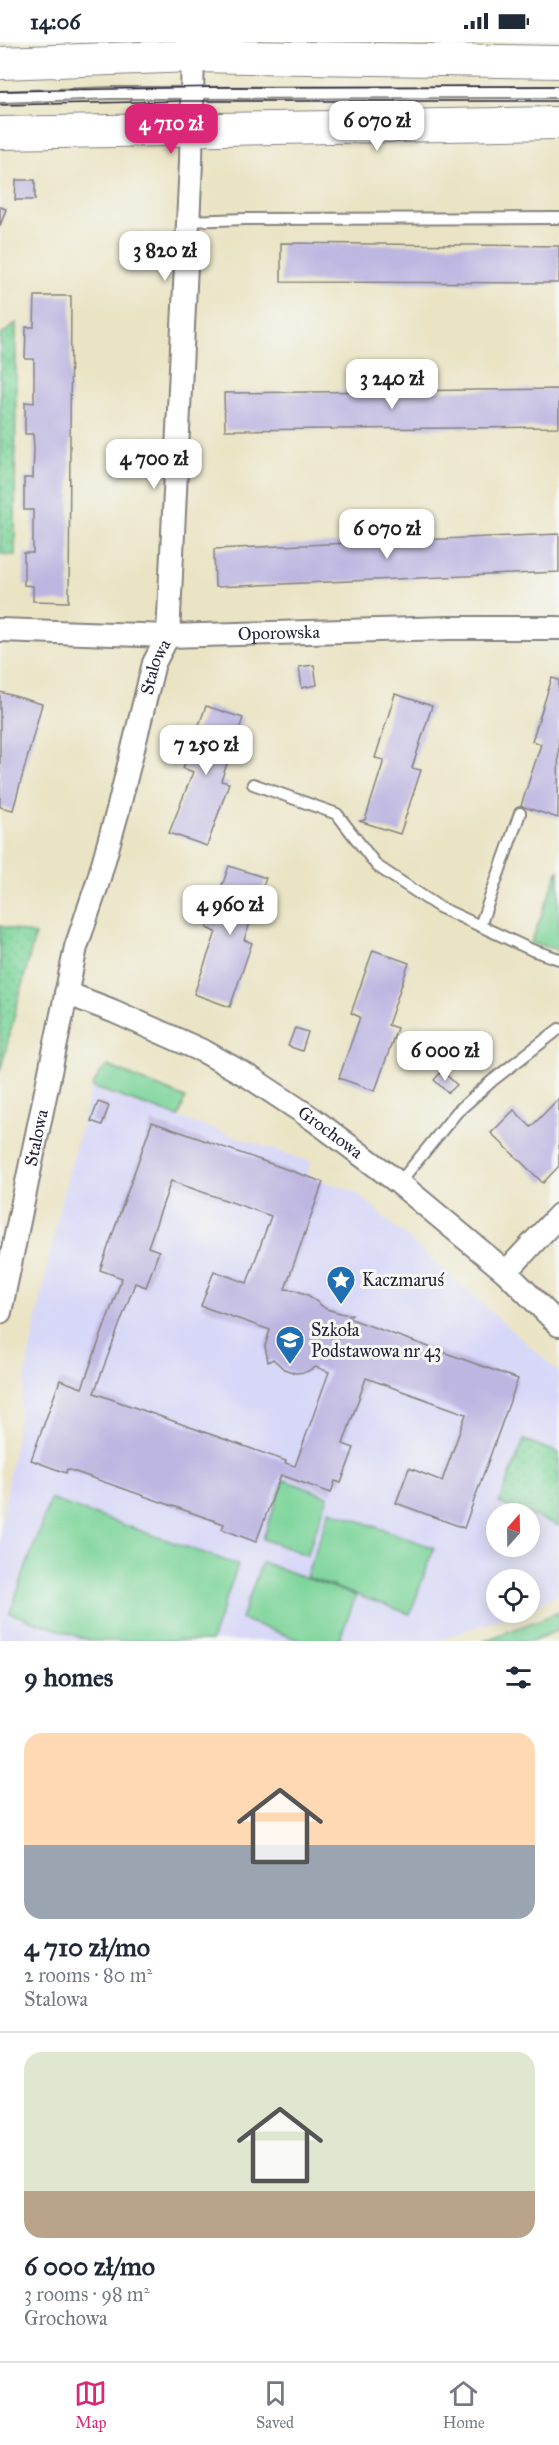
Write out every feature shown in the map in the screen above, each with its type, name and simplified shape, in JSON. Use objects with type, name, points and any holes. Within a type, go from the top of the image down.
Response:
[{"type":"main road","points":[[0,63],[193,49],[468,52],[559,62]]},
{"type":"main road","points":[[0,133],[559,123]]},
{"type":"street","name":"Stalowa","points":[[0,1312],[78,938],[97,885],[118,810],[154,663],[168,636],[192,131],[193,49]]},
{"type":"street","name":"Oporowska","points":[[0,630],[168,636],[449,628],[559,628]]},
{"type":"street","name":"Grochowa","points":[[66,993],[205,1052],[251,1078],[313,1119],[399,1183],[506,1272],[559,1325]]},
{"type":"street","points":[[506,1272],[559,1215]]},
{"type":"lane","points":[[0,97],[193,93],[559,92]]},
{"type":"lane","points":[[187,221],[559,218]]},
{"type":"lane","points":[[253,784],[336,814],[377,866],[439,907],[532,950],[559,959]]},
{"type":"lane","points":[[480,926],[519,813]]},
{"type":"lane","points":[[399,1183],[457,1112],[493,1080],[559,1029]]},
{"type":"shaded area","name":"Szkoła Podstawowa nr 43","points":[[91,1088],[311,1162],[307,1175],[356,1192],[559,1372],[559,1594],[540,1603],[540,1569],[486,1569],[487,1623],[436,1641],[0,1641],[0,1530],[28,1362],[59,1210]]},
{"type":"green space","points":[[16,323],[15,555],[0,554],[0,336]]},
{"type":"green space","points":[[559,869],[559,950],[531,943]]},
{"type":"green space","points":[[0,926],[35,935],[0,1072]]},
{"type":"green space","points":[[108,1066],[185,1098],[179,1117],[92,1087],[101,1072]]},
{"type":"green space","points":[[524,1440],[559,1453],[559,1526],[540,1519],[540,1503],[499,1503]]},
{"type":"green space","points":[[284,1480],[328,1496],[307,1555],[263,1539]]},
{"type":"green space","points":[[50,1499],[238,1565],[211,1641],[91,1641],[10,1613]]},
{"type":"green space","points":[[330,1510],[434,1548],[410,1614],[306,1577]]},
{"type":"green space","points":[[262,1562],[356,1596],[339,1641],[302,1641],[241,1619]]},
{"type":"green space","points":[[559,1612],[559,1630],[531,1641],[484,1641],[531,1623],[540,1623],[540,1619]]},
{"type":"building","points":[[16,180],[35,180],[35,200],[15,200]]},
{"type":"building","points":[[0,207],[6,209],[0,226]]},
{"type":"building","points":[[281,243],[559,246],[559,283],[281,282]]},
{"type":"building","points":[[35,296],[71,296],[69,602],[33,601],[33,586],[24,585],[24,553],[33,553],[33,510],[24,510],[24,478],[33,478],[34,448],[33,434],[25,434],[25,402],[34,403],[34,359],[25,359],[26,327],[34,327]]},
{"type":"building","points":[[559,389],[559,427],[225,430],[224,393]]},
{"type":"building","points":[[559,534],[559,572],[215,587],[214,549]]},
{"type":"building","points":[[314,665],[317,685],[302,688],[299,667]]},
{"type":"building","points":[[552,678],[559,680],[558,818],[521,806],[541,744],[532,741]]},
{"type":"building","points":[[0,692],[42,704],[13,810],[0,807]]},
{"type":"building","points":[[395,694],[432,706],[412,768],[421,770],[400,834],[359,821],[365,820],[384,760],[375,758]]},
{"type":"building","points":[[206,706],[243,718],[221,781],[229,783],[207,846],[169,833],[193,772],[183,768]]},
{"type":"building","points":[[229,866],[266,878],[244,940],[252,943],[230,1007],[194,994],[216,932],[207,928]]},
{"type":"building","points":[[373,950],[409,963],[388,1025],[397,1028],[375,1091],[339,1078],[360,1017],[351,1013]]},
{"type":"building","points":[[295,1028],[308,1032],[302,1051],[288,1046]]},
{"type":"building","points":[[442,1071],[457,1085],[448,1093],[434,1080]]},
{"type":"building","points":[[559,1098],[559,1166],[543,1183],[491,1133],[514,1110],[531,1127]]},
{"type":"building","points":[[98,1102],[109,1106],[102,1125],[91,1121]]},
{"type":"building","points":[[152,1122],[323,1182],[285,1289],[308,1295],[326,1309],[352,1314],[348,1318],[518,1379],[464,1528],[396,1503],[409,1468],[442,1481],[466,1414],[366,1378],[343,1444],[354,1448],[341,1483],[335,1481],[331,1493],[281,1475],[256,1542],[222,1529],[224,1524],[67,1469],[66,1473],[31,1460],[60,1380],[82,1388],[122,1278],[100,1270]],"holes":[[[171,1181],[271,1216],[247,1283],[214,1271],[201,1306],[270,1330],[265,1346],[268,1362],[273,1359],[284,1369],[295,1373],[306,1372],[316,1367],[329,1372],[295,1466],[94,1393],[135,1283],[146,1287],[159,1251],[148,1247]]]},
{"type":"tram line","points":[[0,91],[223,87],[559,86]]},
{"type":"tram line","points":[[0,105],[181,101],[559,101]]},
{"type":"place","name":"Kaczmaruś","points":[[341,1306]]},
{"type":"place","name":"Szkoła Podstawowa nr 43","points":[[290,1366]]}]
